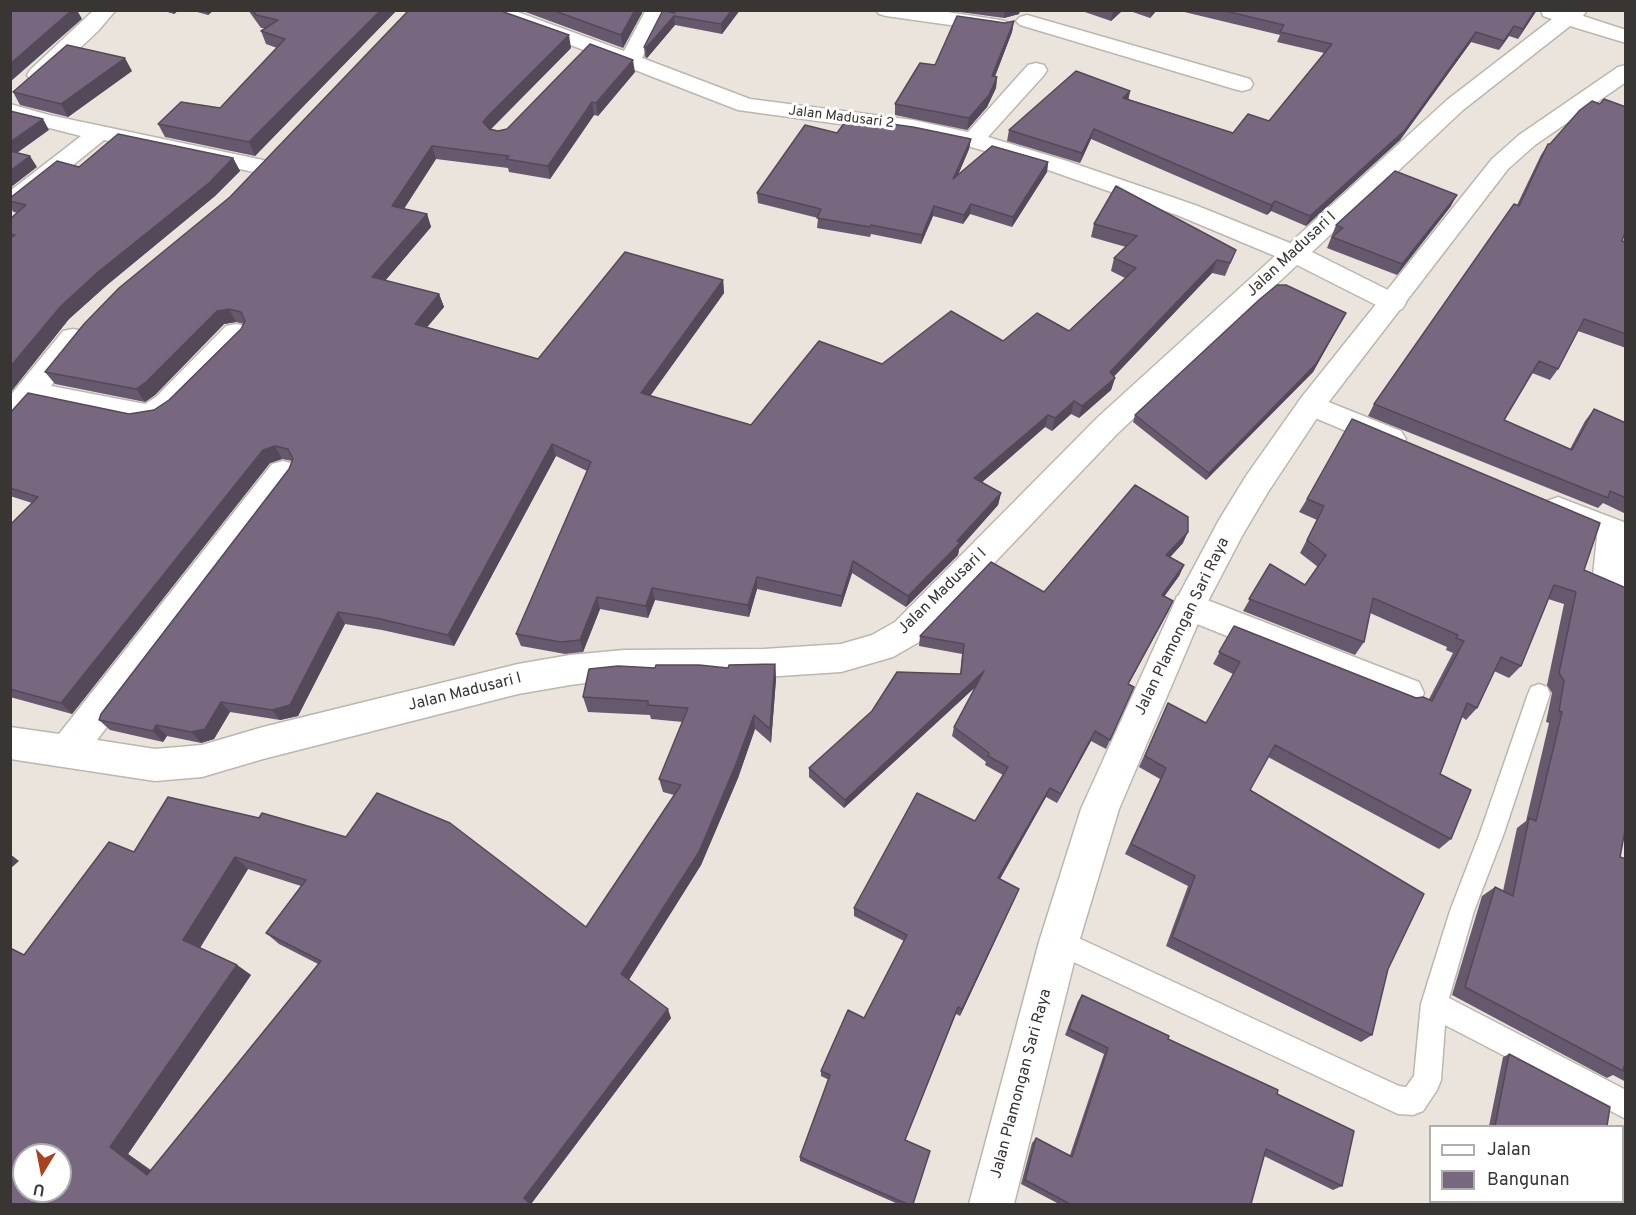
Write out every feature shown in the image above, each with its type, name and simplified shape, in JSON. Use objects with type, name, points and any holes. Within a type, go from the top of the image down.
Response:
[{"type":"street","points":[[10,97],[75,42],[106,10]]},
{"type":"street","name":"Jalan Madusari 2","points":[[489,10],[534,24],[581,53],[630,60],[720,97],[746,105],[881,122],[973,140],[1059,166],[1186,210],[1323,266],[1393,303]]},
{"type":"street","points":[[630,60],[657,10]]},
{"type":"street","points":[[886,10],[1004,26],[1032,16],[1242,84]]},
{"type":"street","points":[[1564,13],[1626,37]]},
{"type":"street","name":"Jalan Madusari I","points":[[10,743],[155,765],[202,761],[263,743],[518,679],[570,670],[624,664],[764,663],[841,658],[880,647],[907,632],[1108,425],[1455,105],[1564,13]]},
{"type":"street","points":[[973,140],[1036,70]]},
{"type":"street","name":"Jalan Plamongan Sari Raya","points":[[991,1204],[1059,942],[1100,809],[1189,606],[1257,484],[1311,405],[1500,164],[1527,140],[1626,72]]},
{"type":"street","points":[[10,111],[99,133],[271,159],[241,189]]},
{"type":"street","points":[[10,204],[99,133]]},
{"type":"street","points":[[10,417],[88,321]]},
{"type":"street","points":[[32,392],[138,414],[151,414],[166,404],[236,333]]},
{"type":"street","points":[[1311,405],[1419,451]]},
{"type":"street","points":[[66,753],[283,472]]},
{"type":"street","points":[[1538,500],[1619,534],[1609,576],[1626,585]]},
{"type":"street","points":[[1189,606],[1407,693]]},
{"type":"lane","points":[[1059,942],[1398,1100],[1413,1101],[1427,1080],[1434,1004],[1462,911],[1492,833],[1539,694]]},
{"type":"lane","points":[[1434,1004],[1626,1105]]},
{"type":"building","points":[[10,10],[72,10],[10,64]]},
{"type":"building","points":[[253,10],[381,10],[249,142],[158,124],[181,102],[220,108],[285,39],[261,31],[278,20],[256,15]]},
{"type":"building","points":[[409,10],[498,10],[569,35],[488,116],[483,122],[489,129],[498,131],[507,129],[590,44],[633,60],[596,103],[592,102],[548,166],[506,159],[509,156],[432,146],[392,206],[427,214],[372,277],[439,294],[415,324],[538,359],[625,252],[723,280],[641,393],[751,425],[819,341],[882,364],[951,311],[1003,341],[1037,313],[1069,331],[1136,268],[1114,258],[1137,236],[1094,224],[1116,186],[1236,250],[1230,263],[1217,260],[1110,372],[1115,378],[1082,406],[1074,401],[1055,418],[1048,415],[974,478],[1001,493],[957,541],[960,543],[908,596],[853,561],[842,596],[757,577],[748,605],[652,588],[646,606],[597,597],[580,640],[561,642],[516,634],[591,462],[552,444],[448,635],[376,618],[338,612],[290,705],[272,710],[221,702],[205,729],[191,732],[156,725],[153,731],[99,720],[101,714],[289,469],[293,459],[288,449],[275,446],[263,450],[61,703],[10,689],[10,525],[38,497],[10,488],[10,413],[28,393],[129,414],[154,410],[169,400],[241,329],[245,321],[241,312],[229,309],[217,311],[146,382],[136,389],[45,372],[84,324],[119,288],[230,197]]},
{"type":"building","points":[[552,10],[635,10],[621,35]]},
{"type":"building","points":[[663,10],[674,13],[677,10],[732,10],[721,24],[674,16],[646,48],[644,47]]},
{"type":"building","points":[[1221,10],[1535,10],[1523,29],[1514,26],[1504,41],[1476,32],[1405,130],[1310,216],[1275,201],[1271,205],[1094,129],[1082,153],[1009,130],[1076,71],[1130,91],[1123,98],[1233,133],[1248,114],[1269,121],[1332,44],[1280,32],[1284,25]]},
{"type":"building","points":[[957,16],[1005,23],[1014,21],[992,76],[997,77],[989,95],[969,118],[895,104],[920,63],[935,65]]},
{"type":"building","points":[[67,45],[125,58],[61,104],[13,92]]},
{"type":"building","points":[[1604,99],[1626,107],[1626,230],[1622,241],[1626,242],[1626,334],[1584,319],[1558,369],[1539,361],[1504,420],[1572,450],[1594,409],[1626,423],[1626,498],[1610,491],[1608,498],[1374,404],[1514,204],[1519,206],[1548,144],[1580,110],[1592,101],[1600,104]]},
{"type":"building","points":[[10,111],[43,119],[10,142]]},
{"type":"building","points":[[848,118],[913,127],[971,139],[953,179],[992,146],[1048,162],[1013,217],[971,204],[964,215],[934,206],[922,235],[817,218],[821,209],[757,193],[805,125],[837,133]]},
{"type":"building","points":[[118,134],[233,158],[209,183],[98,272],[61,306],[10,367],[10,238],[15,235],[10,234],[10,219],[26,205],[10,201],[10,198],[57,161],[79,167]]},
{"type":"building","points":[[10,151],[30,156],[10,171]]},
{"type":"building","points":[[1395,171],[1457,195],[1402,264],[1332,237],[1343,228],[1336,225]]},
{"type":"building","points":[[1277,285],[1286,285],[1346,313],[1316,364],[1209,473],[1135,415]]},
{"type":"building","points":[[1352,419],[1600,523],[1584,570],[1626,588],[1626,825],[1620,857],[1626,859],[1626,1067],[1624,1066],[1623,1071],[1465,987],[1495,887],[1513,896],[1529,818],[1536,821],[1562,712],[1559,711],[1564,681],[1559,673],[1576,592],[1554,585],[1521,666],[1501,657],[1477,708],[1467,703],[1440,774],[1471,790],[1451,839],[1275,745],[1250,790],[1424,894],[1388,969],[1372,1035],[1172,937],[1195,876],[1131,844],[1166,768],[1145,756],[1168,703],[1206,723],[1240,662],[1219,652],[1234,626],[1416,698],[1423,697],[1432,701],[1464,641],[1456,638],[1458,635],[1373,598],[1364,642],[1249,599],[1270,564],[1305,585],[1326,555],[1307,540],[1324,506],[1307,499]]},
{"type":"building","points":[[1135,485],[1188,517],[1188,532],[1166,555],[1184,565],[1162,595],[1173,601],[1128,684],[1134,687],[1110,740],[1095,731],[1061,794],[1050,788],[998,878],[1019,889],[962,1009],[958,1007],[905,1140],[930,1151],[913,1204],[907,1204],[800,1157],[830,1075],[821,1071],[848,1010],[864,1018],[907,935],[854,908],[917,793],[975,821],[1008,767],[988,756],[989,753],[954,727],[984,671],[845,800],[809,768],[872,711],[897,672],[961,674],[964,644],[920,636],[991,562],[1044,592]]},
{"type":"building","points":[[775,664],[770,729],[754,715],[699,852],[621,974],[668,1009],[524,1198],[530,1204],[10,1204],[10,948],[24,955],[109,842],[134,852],[168,797],[259,818],[262,813],[346,837],[377,793],[450,823],[586,927],[681,785],[659,779],[688,708],[648,705],[648,701],[583,697],[589,669],[618,666],[655,668],[656,665],[728,668],[729,665]],"holes":[[[235,857],[306,880],[266,933],[321,961],[147,1175],[110,1147],[237,965],[183,940]]]},
{"type":"building","points":[[1082,995],[1169,1036],[1168,1039],[1278,1090],[1277,1094],[1354,1131],[1342,1186],[1266,1149],[1251,1204],[1070,1204],[1025,1180],[1036,1138],[1072,1157],[1108,1048],[1069,1029]]},
{"type":"building","points":[[1509,1054],[1610,1107],[1607,1125],[1495,1125]]},
{"type":"building","points":[[1480,1203],[1596,1203],[1596,1204]]}]
